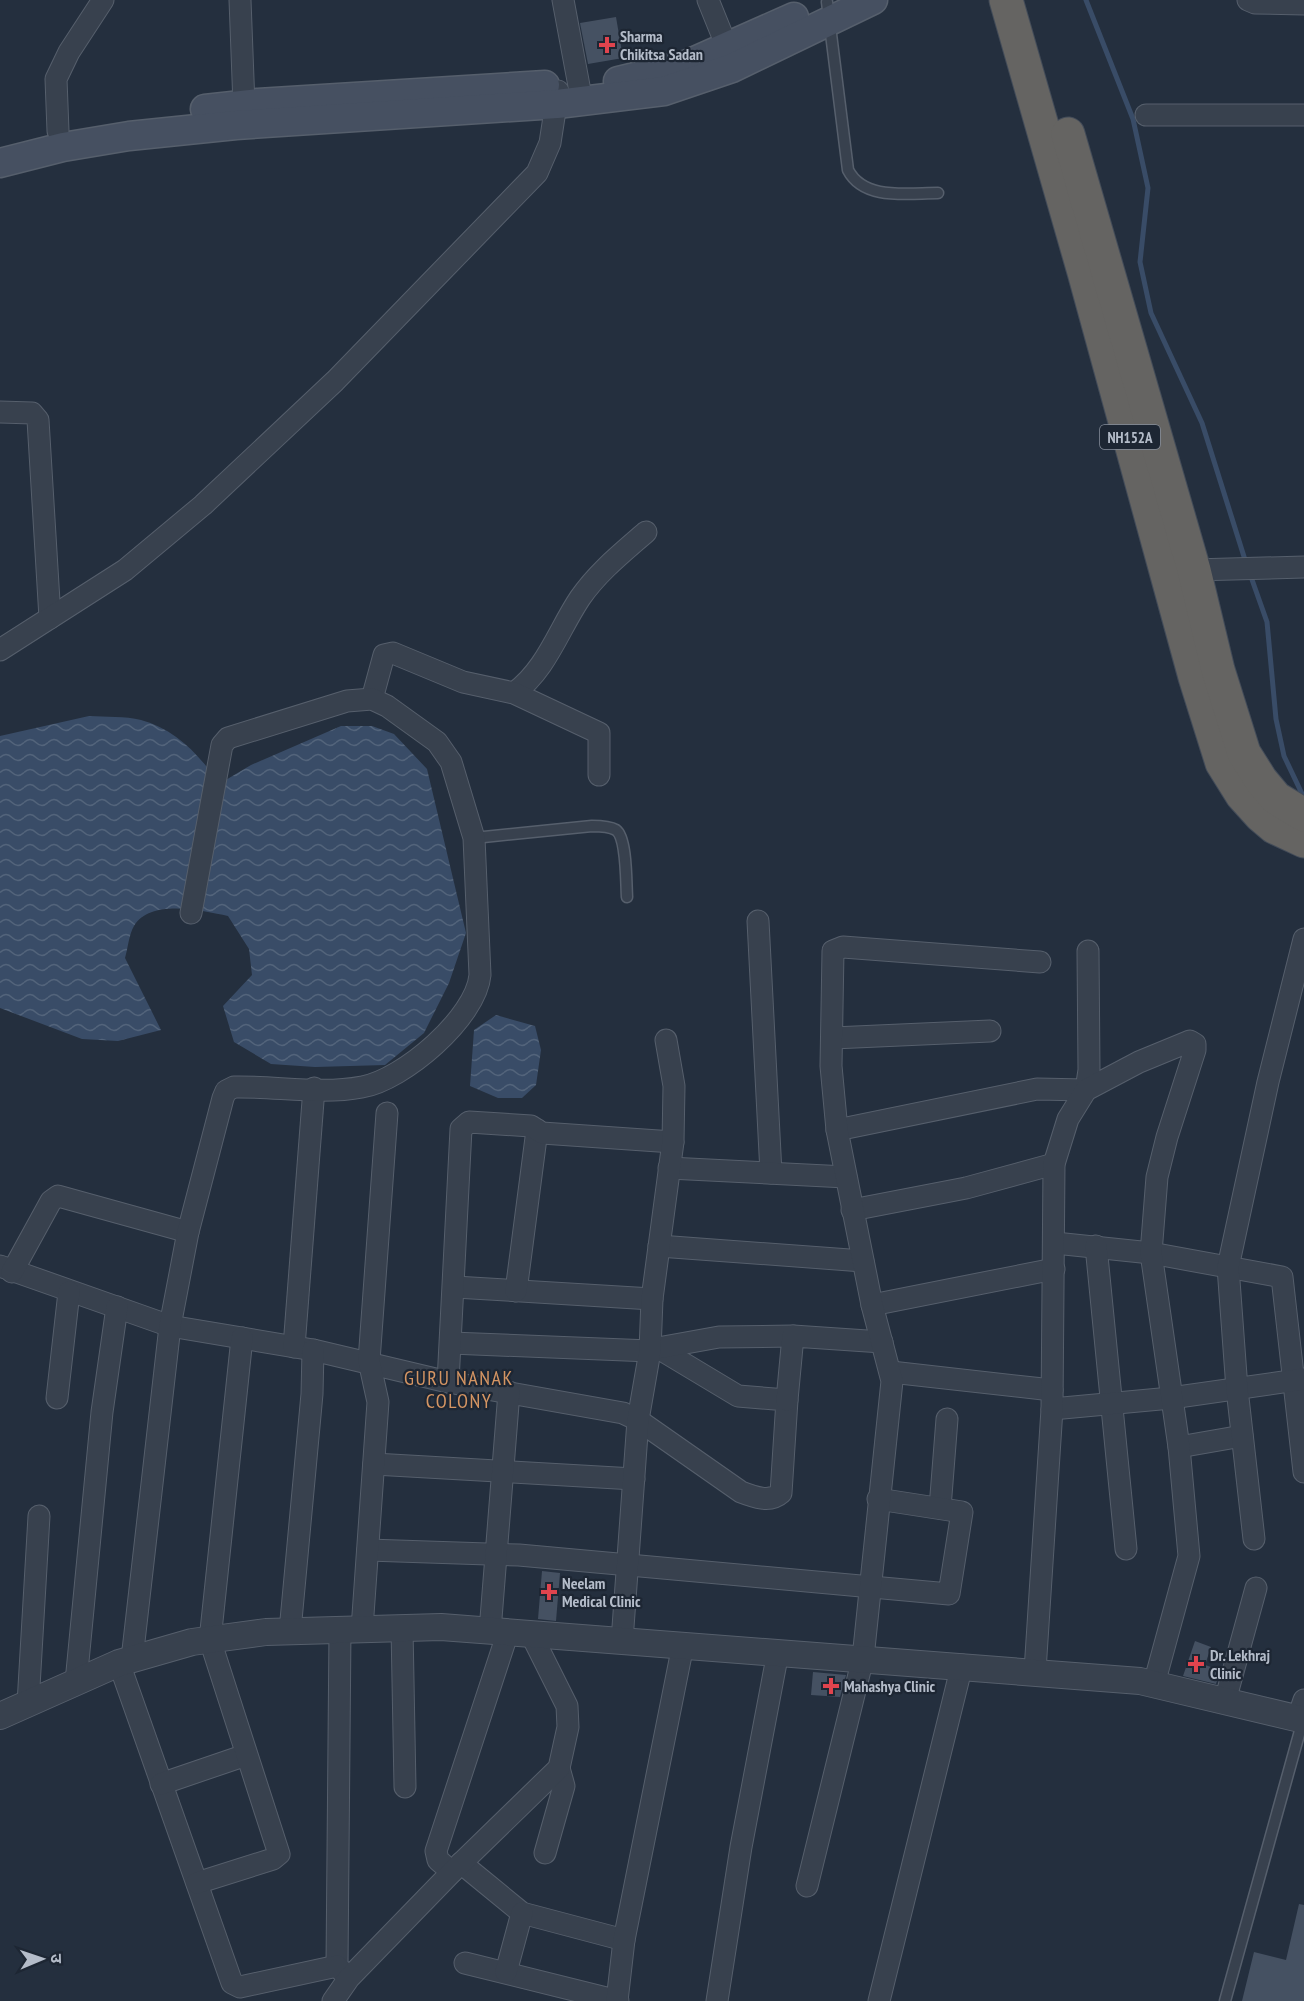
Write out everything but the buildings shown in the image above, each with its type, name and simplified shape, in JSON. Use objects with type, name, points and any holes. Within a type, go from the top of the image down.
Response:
[{"type":"highway","name":"NH152A","points":[[1006,0],[1084,272],[1195,677],[1222,763],[1242,795],[1261,816],[1274,827],[1304,841]]},
{"type":"highway","name":"NH152A","points":[[1028,0],[1194,570],[1218,670],[1244,753],[1276,798],[1304,815]]},
{"type":"main road","points":[[0,163],[63,147],[129,136],[569,93],[688,64],[728,46],[830,8],[873,0]]},
{"type":"main road","points":[[0,147],[99,122],[244,105],[664,91],[732,68],[830,8]]},
{"type":"street","points":[[58,131],[56,79],[69,52],[103,0]]},
{"type":"street","points":[[240,0],[244,105]]},
{"type":"street","points":[[0,650],[125,570],[203,505],[335,381],[537,173],[569,93],[563,0]]},
{"type":"street","points":[[708,0],[728,46]]},
{"type":"street","points":[[1248,0],[1254,3],[1304,4]]},
{"type":"street","points":[[1146,115],[1304,115]]},
{"type":"street","points":[[0,411],[32,413],[38,420],[50,618]]},
{"type":"street","points":[[513,693],[527,683],[540,668],[565,622],[600,572],[646,532]]},
{"type":"street","points":[[1194,570],[1304,567]]},
{"type":"street","points":[[372,699],[384,655],[388,652],[464,682],[513,693],[600,735],[599,775]]},
{"type":"street","points":[[191,913],[222,745],[228,738],[347,701],[372,699],[387,706],[438,742],[451,762],[474,838],[479,984],[452,1029],[441,1040],[383,1082],[348,1089],[234,1087],[226,1091],[188,1232],[170,1326],[125,1661],[161,1784],[230,1980],[235,1986],[240,1987],[343,1972],[456,1868],[559,1768]]},
{"type":"street","points":[[758,921],[771,1173]]},
{"type":"street","points":[[1254,1539],[1237,1389],[1228,1267],[1268,1083],[1304,939]]},
{"type":"street","points":[[807,1886],[862,1658],[891,1372],[872,1305],[837,1130],[831,1066],[833,1038],[831,958],[837,949],[1040,963]]},
{"type":"street","points":[[1035,1671],[1052,1399],[1054,1164],[1068,1119],[1086,1090],[1089,1070],[1088,951]]},
{"type":"street","points":[[833,1038],[990,1031]]},
{"type":"street","points":[[622,1641],[638,1420],[654,1350],[652,1299],[673,1142],[674,1086],[666,1040]]},
{"type":"street","points":[[837,1130],[1037,1089],[1086,1090],[1186,1041],[1193,1042],[1196,1046],[1157,1177],[1151,1253],[1179,1447],[1190,1556],[1154,1684]]},
{"type":"street","points":[[290,1631],[312,1394],[304,1348],[314,1088]]},
{"type":"street","points":[[333,2001],[343,1972],[351,1630],[368,1550],[378,1402],[369,1362],[387,1113]]},
{"type":"street","points":[[447,1383],[452,1343],[461,1129],[469,1122],[531,1126],[537,1130],[673,1142]]},
{"type":"street","points":[[516,1291],[537,1130]]},
{"type":"street","points":[[852,1210],[966,1188],[1054,1164]]},
{"type":"street","points":[[669,1168],[846,1176]]},
{"type":"street","points":[[188,1232],[58,1196],[51,1201],[6,1269],[170,1326],[304,1348],[369,1362],[447,1383],[582,1404],[623,1413],[638,1420],[741,1492],[758,1498],[775,1497],[781,1493],[793,1336]]},
{"type":"street","points":[[1054,1243],[1151,1253],[1282,1277],[1299,1380],[1304,1472]]},
{"type":"street","points":[[659,1246],[863,1261]]},
{"type":"street","points":[[1096,1246],[1126,1549]]},
{"type":"street","points":[[872,1305],[1054,1269]]},
{"type":"street","points":[[454,1287],[652,1299]]},
{"type":"street","points":[[57,1398],[69,1292]]},
{"type":"street","points":[[76,1682],[102,1412],[117,1307]]},
{"type":"street","points":[[452,1343],[654,1350],[719,1336],[793,1336],[882,1342]]},
{"type":"street","points":[[197,1883],[273,1859],[279,1854],[210,1640],[242,1338]]},
{"type":"street","points":[[654,1350],[738,1396],[787,1400]]},
{"type":"street","points":[[891,1372],[1052,1399],[1110,1402],[1171,1398],[1299,1380]]},
{"type":"street","points":[[509,1392],[496,1554],[510,1632],[567,1706],[568,1727],[559,1768],[564,1786],[545,1853]]},
{"type":"street","points":[[940,1508],[946,1419]]},
{"type":"street","points":[[1179,1447],[1242,1437]]},
{"type":"street","points":[[374,1464],[634,1479]]},
{"type":"street","points":[[368,1550],[496,1554],[869,1588],[950,1593],[963,1513],[878,1499]]},
{"type":"street","points":[[28,1704],[39,1516]]},
{"type":"street","points":[[1225,1701],[1256,1588]]},
{"type":"street","points":[[0,1716],[125,1661],[210,1640],[290,1631],[402,1628],[510,1632],[1035,1671],[1154,1684],[1225,1701],[1302,1714]]},
{"type":"street","points":[[402,1628],[405,1787]]},
{"type":"street","points":[[510,1632],[436,1851],[438,1860],[456,1868],[522,1913],[624,1940]]},
{"type":"street","points":[[465,1963],[617,2001],[624,1940],[683,1645]]},
{"type":"street","points":[[717,2001],[741,1847],[778,1652]]},
{"type":"street","points":[[879,2001],[962,1665]]},
{"type":"street","points":[[161,1784],[246,1755]]},
{"type":"street","points":[[506,1972],[522,1913]]},
{"type":"lane","points":[[830,8],[848,170],[854,182],[876,191],[938,193]]},
{"type":"lane","points":[[474,838],[592,826],[610,828],[617,831],[622,840],[627,897]]},
{"type":"lane","points":[[1225,2001],[1302,1714]]},
{"type":"water","points":[[89,716],[141,720],[165,730],[186,745],[204,763],[219,784],[251,765],[341,726],[372,726],[394,734],[427,769],[466,933],[449,983],[424,1033],[385,1065],[315,1067],[271,1064],[234,1042],[223,1006],[252,975],[249,949],[228,916],[178,909],[165,909],[142,917],[132,929],[125,958],[161,1030],[118,1041],[82,1039],[0,1008],[0,736]]},
{"type":"water","points":[[496,1015],[535,1026],[541,1050],[536,1085],[522,1098],[498,1098],[470,1086],[474,1030]]},
{"type":"waterway","points":[[1086,0],[1133,119],[1148,188],[1140,262],[1151,313],[1202,423],[1246,563]]},
{"type":"waterway","points":[[1250,574],[1267,622],[1276,719],[1284,756],[1304,798]]},
{"type":"place","name":"Sharma Chikitsa Sadan","points":[[607,45]]},
{"type":"place","name":"Neelam Medical Clinic","points":[[549,1592]]},
{"type":"place","name":"Dr. Lekhraj Clinic","points":[[1196,1664]]},
{"type":"place","name":"Mahashya Clinic","points":[[831,1686]]},
{"type":"district","name":"GURU NANAK COLONY","points":[[459,1390]]}]
